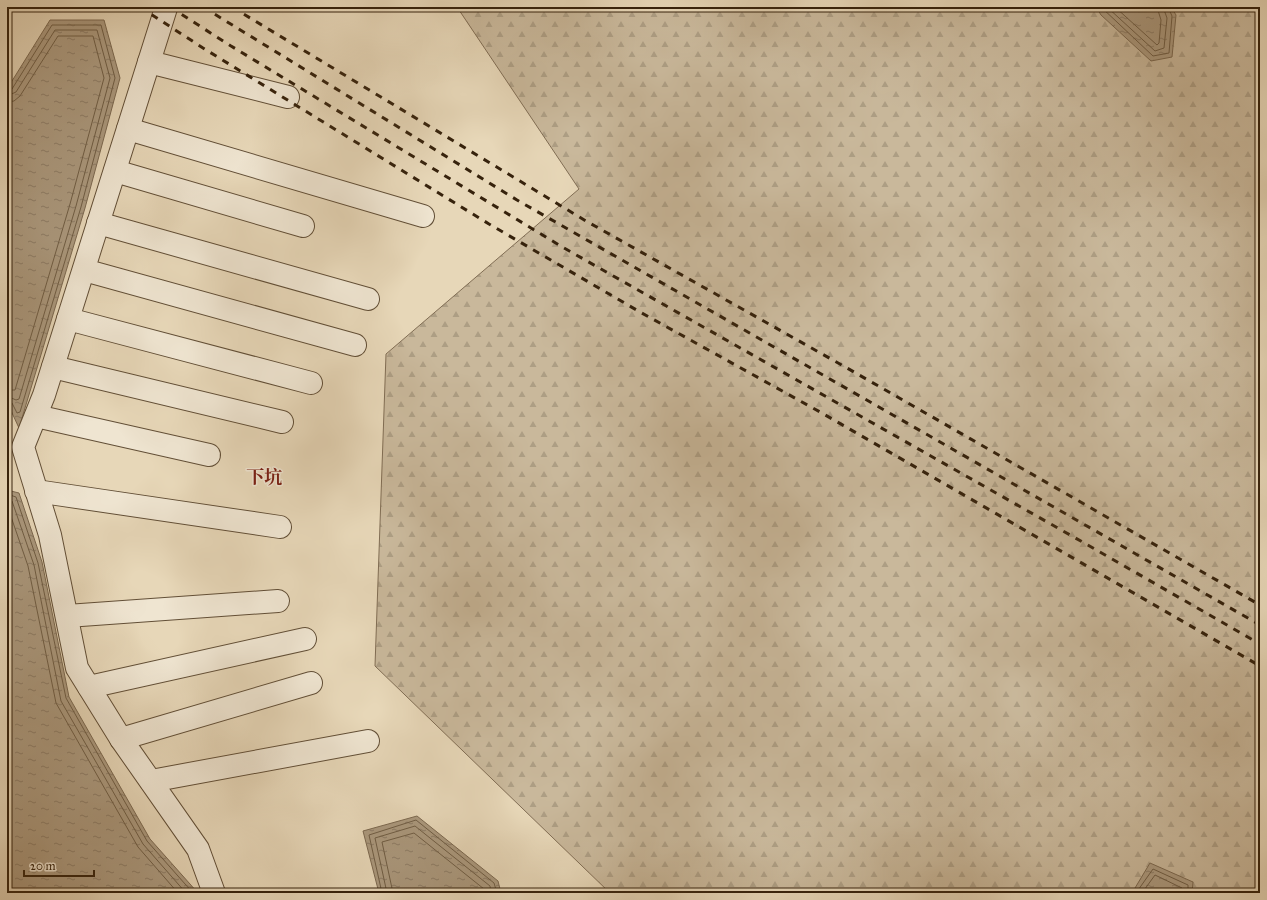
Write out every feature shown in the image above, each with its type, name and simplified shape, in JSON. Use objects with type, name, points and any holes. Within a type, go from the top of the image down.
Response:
[{"type":"street","points":[[166,8],[84,270],[36,416],[15,447],[36,491],[50,535],[77,668],[122,739],[198,849],[214,893]]},
{"type":"street","points":[[149,62],[288,97]]},
{"type":"street","points":[[128,129],[423,216]]},
{"type":"street","points":[[115,171],[303,226]]},
{"type":"street","points":[[98,223],[368,299]]},
{"type":"street","points":[[84,270],[355,345]]},
{"type":"street","points":[[68,319],[311,383]]},
{"type":"street","points":[[53,366],[282,422]]},
{"type":"street","points":[[36,416],[209,455]]},
{"type":"street","points":[[36,491],[280,527]]},
{"type":"street","points":[[67,616],[278,601]]},
{"type":"street","points":[[89,687],[305,639]]},
{"type":"street","points":[[122,739],[311,683]]},
{"type":"street","points":[[151,781],[368,741]]},
{"type":"green space","points":[[457,7],[1260,7],[1260,893],[610,893],[375,666],[386,354],[579,189]]},
{"type":"water","points":[[1096,7],[1171,7],[1176,15],[1172,57],[1151,61],[1101,15]]},
{"type":"water","points":[[50,20],[104,20],[120,78],[85,208],[19,428],[7,402],[7,89]]},
{"type":"water","points":[[7,490],[19,493],[42,562],[69,697],[150,839],[198,893],[7,893]]},
{"type":"water","points":[[417,816],[498,881],[501,893],[379,893],[363,831]]},
{"type":"water","points":[[1150,863],[1193,882],[1192,893],[1132,893]]},
{"type":"railway","points":[[140,7],[203,48],[489,224],[640,312],[820,412],[1260,666]]},
{"type":"railway","points":[[170,7],[231,46],[564,248],[1260,644]]},
{"type":"railway","points":[[203,7],[517,200],[1260,625]]},
{"type":"railway","points":[[232,7],[586,221],[847,368],[1260,605]]},
{"type":"district","name":"下坑","points":[[264,477]]}]
